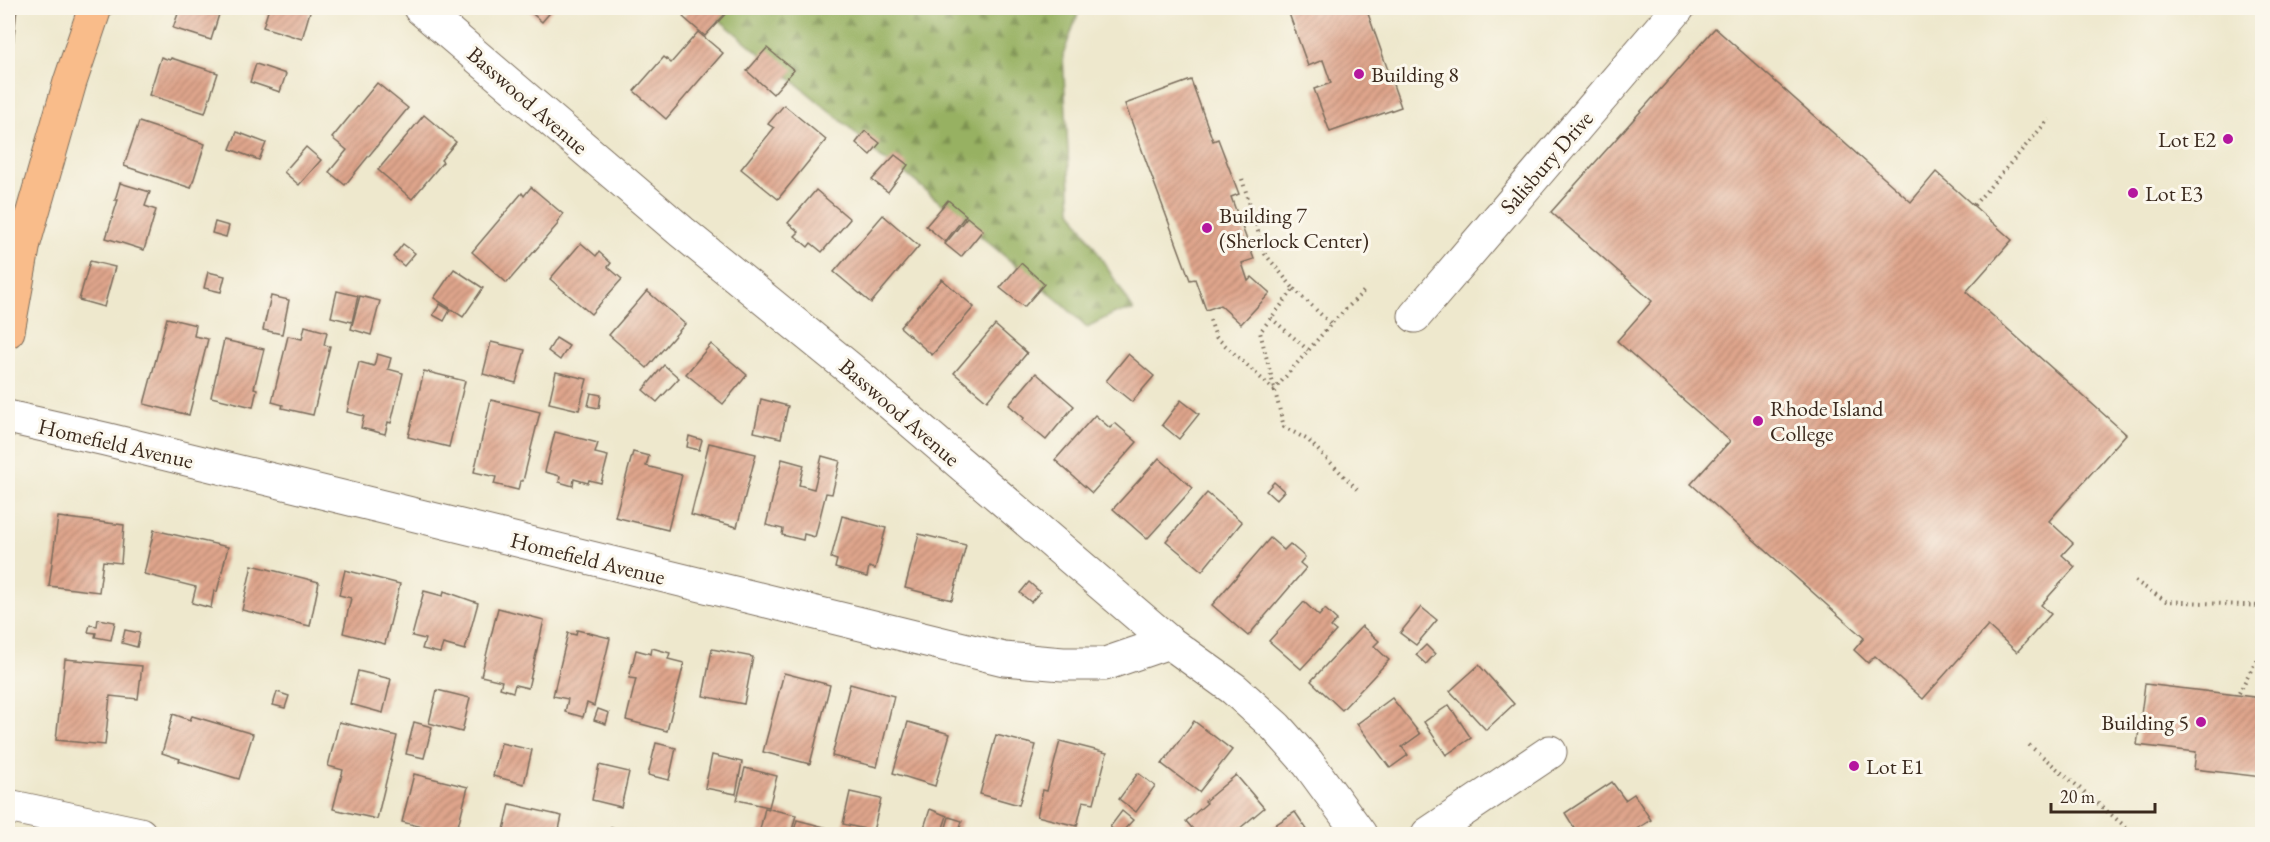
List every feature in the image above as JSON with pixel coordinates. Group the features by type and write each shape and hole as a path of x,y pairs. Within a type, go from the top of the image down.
{"main road":[{"path":"8,331 24,243 70,82 95,8"}],"street":[{"name":"Basswood Avenue","path":"420,8 673,224 848,367 1169,642 1234,689 1276,727 1308,762 1360,834"},
{"name":"Salisbury Drive","path":"1414,316 1678,8"},
{"name":"Homefield Avenue","path":"8,417 1004,659 1064,664 1105,664 1169,642"},
{"path":"1428,834 1550,752"},
{"path":"8,806 140,834"}],"path":[{"path":"1974,206 2049,119"},
{"path":"1242,178 1265,254 1294,289 1331,324"},
{"path":"1294,289 1260,332 1284,427 1308,440 1357,489"},
{"path":"1274,390 1331,324 1365,290"},
{"path":"1271,318 1308,350"},
{"path":"1210,320 1216,337 1274,390"},
{"path":"2135,581 2166,601 2262,606"},
{"path":"2239,693 2262,649"},
{"path":"2028,745 2134,834"}],"green space":[{"path":"705,8 1080,8 1063,55 1071,210 1133,311 1115,313 1087,327 896,166 881,158 850,128"}],"building":[{"path":"8,8 17,8 13,45 8,44"},
{"path":"180,8 221,8 211,40 173,28"},
{"path":"269,8 311,8 302,39 263,27"},
{"path":"526,8 554,8 542,22"},
{"path":"691,8 724,8 728,11 705,36 683,17"},
{"name":"Building 8","path":"1287,8 1366,8 1401,107 1330,132 1314,89 1331,83 1323,60 1308,66"},
{"path":"1715,28 1911,202 1936,172 2012,240 1966,292 2126,434 2049,521 2073,543 2062,555 2075,567 2041,605 2051,614 2017,652 1988,626 1923,699 1875,656 1868,663 1854,650 1864,638 1691,484 1730,441 1617,341 1652,301 1551,212"},
{"path":"698,32 723,53 666,119 634,91 664,57 671,63"},
{"path":"767,48 794,70 773,94 747,71"},
{"path":"161,57 218,73 205,113 149,95"},
{"path":"256,64 286,74 280,92 250,82"},
{"name":"Building 7 (Sherlock Center)","path":"1191,80 1213,141 1218,139 1239,194 1231,197 1254,259 1242,263 1248,281 1252,277 1270,293 1241,324 1220,305 1206,310 1195,279 1190,280 1125,104"},
{"path":"377,83 408,108 345,185 329,172 347,150 332,138"},
{"path":"784,105 826,140 778,199 741,169 774,128 768,124"},
{"path":"424,115 456,142 441,160 443,162 412,199 378,170"},
{"path":"139,122 205,144 191,188 124,166"},
{"path":"865,131 880,143 870,155 856,143"},
{"path":"237,132 266,143 259,160 230,149"},
{"path":"306,147 321,160 299,185 284,172"},
{"path":"895,155 908,165 888,192 872,180"},
{"path":"120,183 150,192 145,206 156,210 144,250 106,238 118,200 115,200"},
{"path":"531,187 563,214 558,224 507,283 472,252 522,193 524,196"},
{"path":"816,190 850,219 822,252 811,243 808,247 795,236 799,232 788,223"},
{"path":"948,200 966,215 945,242 926,226"},
{"path":"883,215 919,246 871,303 834,272"},
{"path":"967,217 983,230 961,257 945,244"},
{"path":"215,222 229,226 226,237 212,233"},
{"path":"581,243 596,256 599,252 611,263 608,267 622,279 591,314 550,279"},
{"path":"403,244 415,253 404,266 393,257"},
{"path":"90,261 115,267 104,307 79,300"},
{"path":"1021,263 1044,284 1024,307 1000,288"},
{"path":"454,269 483,288 463,317 434,298"},
{"path":"208,272 225,276 221,292 204,288"},
{"path":"942,279 974,307 932,355 900,327"},
{"path":"337,291 358,296 352,322 331,317"},
{"path":"647,291 685,324 647,368 609,335"},
{"path":"271,296 289,300 282,334 263,330"},
{"path":"360,296 380,301 371,335 351,329"},
{"path":"440,304 450,310 444,321 433,315"},
{"path":"167,318 196,325 194,336 208,339 189,415 144,404"},
{"path":"995,325 1027,353 987,401 954,373"},
{"path":"305,326 327,332 324,345 330,346 313,415 282,408 283,405 272,402 288,336 302,339"},
{"path":"556,338 569,346 560,360 548,351"},
{"path":"224,340 264,349 254,388 257,389 253,407 211,397"},
{"path":"491,342 525,350 516,383 483,374"},
{"path":"711,344 747,375 723,404 686,374"},
{"path":"377,354 391,358 388,369 403,373 391,423 388,422 385,434 361,428 364,416 347,412 359,362 374,366"},
{"path":"1128,354 1154,376 1132,402 1106,381"},
{"path":"664,365 679,378 657,402 643,390"},
{"path":"424,371 465,381 449,447 408,437"},
{"path":"556,372 587,379 579,410 549,403"},
{"path":"1036,373 1074,406 1046,440 1022,420 1024,418 1009,405"},
{"path":"591,393 601,395 599,408 588,406"},
{"path":"761,399 788,406 781,438 754,432"},
{"path":"491,400 540,412 523,481 520,481 518,490 494,484 496,477 474,472"},
{"path":"1181,400 1199,414 1179,439 1162,425"},
{"path":"1095,415 1110,428 1115,423 1137,442 1092,493 1055,460"},
{"path":"555,432 598,443 595,453 608,456 601,483 589,480 588,483 574,479 573,486 559,482 560,476 545,472"},
{"path":"689,436 702,440 699,450 687,447"},
{"path":"709,443 756,454 737,527 691,515"},
{"path":"633,452 649,456 646,466 682,475 668,530 615,517"},
{"path":"822,456 840,461 832,494 826,493 815,537 804,534 803,540 782,535 783,529 766,525 782,459 804,465 799,485 814,489"},
{"path":"1159,458 1193,488 1147,539 1113,509"},
{"path":"1274,482 1284,491 1276,500 1266,491"},
{"path":"1207,493 1242,522 1202,571 1166,541"},
{"path":"842,516 886,528 875,569 869,567 867,577 835,568 837,560 831,558"},
{"path":"58,517 124,525 121,563 103,561 99,592 49,586"},
{"path":"154,530 228,547 211,608 192,603 196,587 144,574"},
{"path":"919,534 966,545 952,600 905,588"},
{"path":"1270,538 1284,550 1290,544 1305,557 1300,563 1306,568 1248,636 1212,605"},
{"path":"252,565 319,582 310,626 242,610"},
{"path":"345,570 400,584 385,644 343,633 351,598 339,595"},
{"path":"1029,582 1040,592 1031,602 1020,593"},
{"path":"424,591 443,596 444,591 478,603 465,650 443,644 440,653 422,649 425,639 412,636"},
{"path":"1304,602 1319,616 1325,609 1337,620 1331,627 1336,631 1301,669 1269,641"},
{"path":"1421,607 1437,620 1416,645 1400,633"},
{"path":"498,608 544,620 528,688 515,685 513,692 500,688 502,681 481,676"},
{"path":"98,619 115,622 111,640 95,637 96,633 88,632 90,625 97,626"},
{"path":"1362,626 1379,641 1374,646 1389,660 1342,710 1311,681"},
{"path":"125,630 140,633 137,647 122,643"},
{"path":"577,630 610,638 594,706 587,703 583,717 565,712 568,699 553,696 568,633 576,635"},
{"path":"1426,645 1435,654 1426,664 1416,655"},
{"path":"652,648 670,653 668,659 684,663 667,731 626,720 636,679 629,678 636,650 651,654"},
{"path":"712,649 753,657 744,704 703,696"},
{"path":"65,659 142,666 138,699 110,696 105,745 56,740"},
{"path":"1479,665 1514,704 1486,730 1450,691"},
{"path":"358,671 391,679 383,713 350,704"},
{"path":"784,673 830,685 810,764 763,752"},
{"path":"850,684 894,696 877,767 832,756"},
{"name":"Building 5","path":"2145,684 2262,698 2262,777 2194,769 2196,752 2137,745"},
{"path":"437,690 470,698 462,732 429,723"},
{"path":"277,692 289,696 285,708 273,705"},
{"path":"1392,698 1420,734 1402,747 1408,755 1390,768 1357,724"},
{"path":"1449,705 1471,738 1446,755 1424,722"},
{"path":"598,709 609,713 606,724 594,720"},
{"path":"173,714 190,720 192,716 253,734 239,779 179,761 180,759 162,753"},
{"path":"1194,721 1232,750 1199,792 1162,764"},
{"path":"339,722 397,736 377,819 333,809 343,770 328,766"},
{"path":"414,722 432,727 424,758 406,754"},
{"path":"908,722 950,734 935,786 893,773"},
{"path":"996,735 1036,745 1019,805 980,794"},
{"path":"1060,741 1107,753 1094,803 1083,801 1077,826 1037,816 1043,790 1047,791"},
{"path":"501,743 532,750 524,784 493,776"},
{"path":"656,743 676,748 669,780 648,775"},
{"path":"712,755 742,762 736,794 705,788"},
{"path":"599,765 629,772 621,807 592,800"},
{"path":"745,768 777,776 769,807 737,800"},
{"path":"1138,773 1155,786 1136,812 1119,799"},
{"path":"414,774 468,787 457,830 447,828 446,833 402,822"},
{"path":"1236,775 1264,808 1233,834 1197,834 1186,821 1207,803 1205,801"},
{"path":"1612,782 1625,800 1634,794 1651,820 1629,834 1578,834 1565,813"},
{"path":"850,792 881,799 873,831 843,824"},
{"path":"510,804 562,816 558,834 503,834"},
{"path":"765,808 796,815 791,834 759,834"},
{"path":"930,809 947,816 941,834 922,834"},
{"path":"1122,811 1133,820 1120,834 1110,827"},
{"path":"1295,812 1310,834 1261,834"},
{"path":"949,817 962,821 958,834 944,834"},
{"path":"797,820 844,832 843,834 793,834"},
{"path":"611,827 642,834 609,834"}],"place":[{"name":"Building 8","path":"1359,74"},
{"name":"Lot E2","path":"2228,139"},
{"name":"Lot E3","path":"2133,193"},
{"name":"Building 7 (Sherlock Center)","path":"1207,228"},
{"name":"Rhode Island College","path":"1758,421"},
{"name":"Building 5","path":"2201,722"},
{"name":"Lot E1","path":"1854,766"}]}
